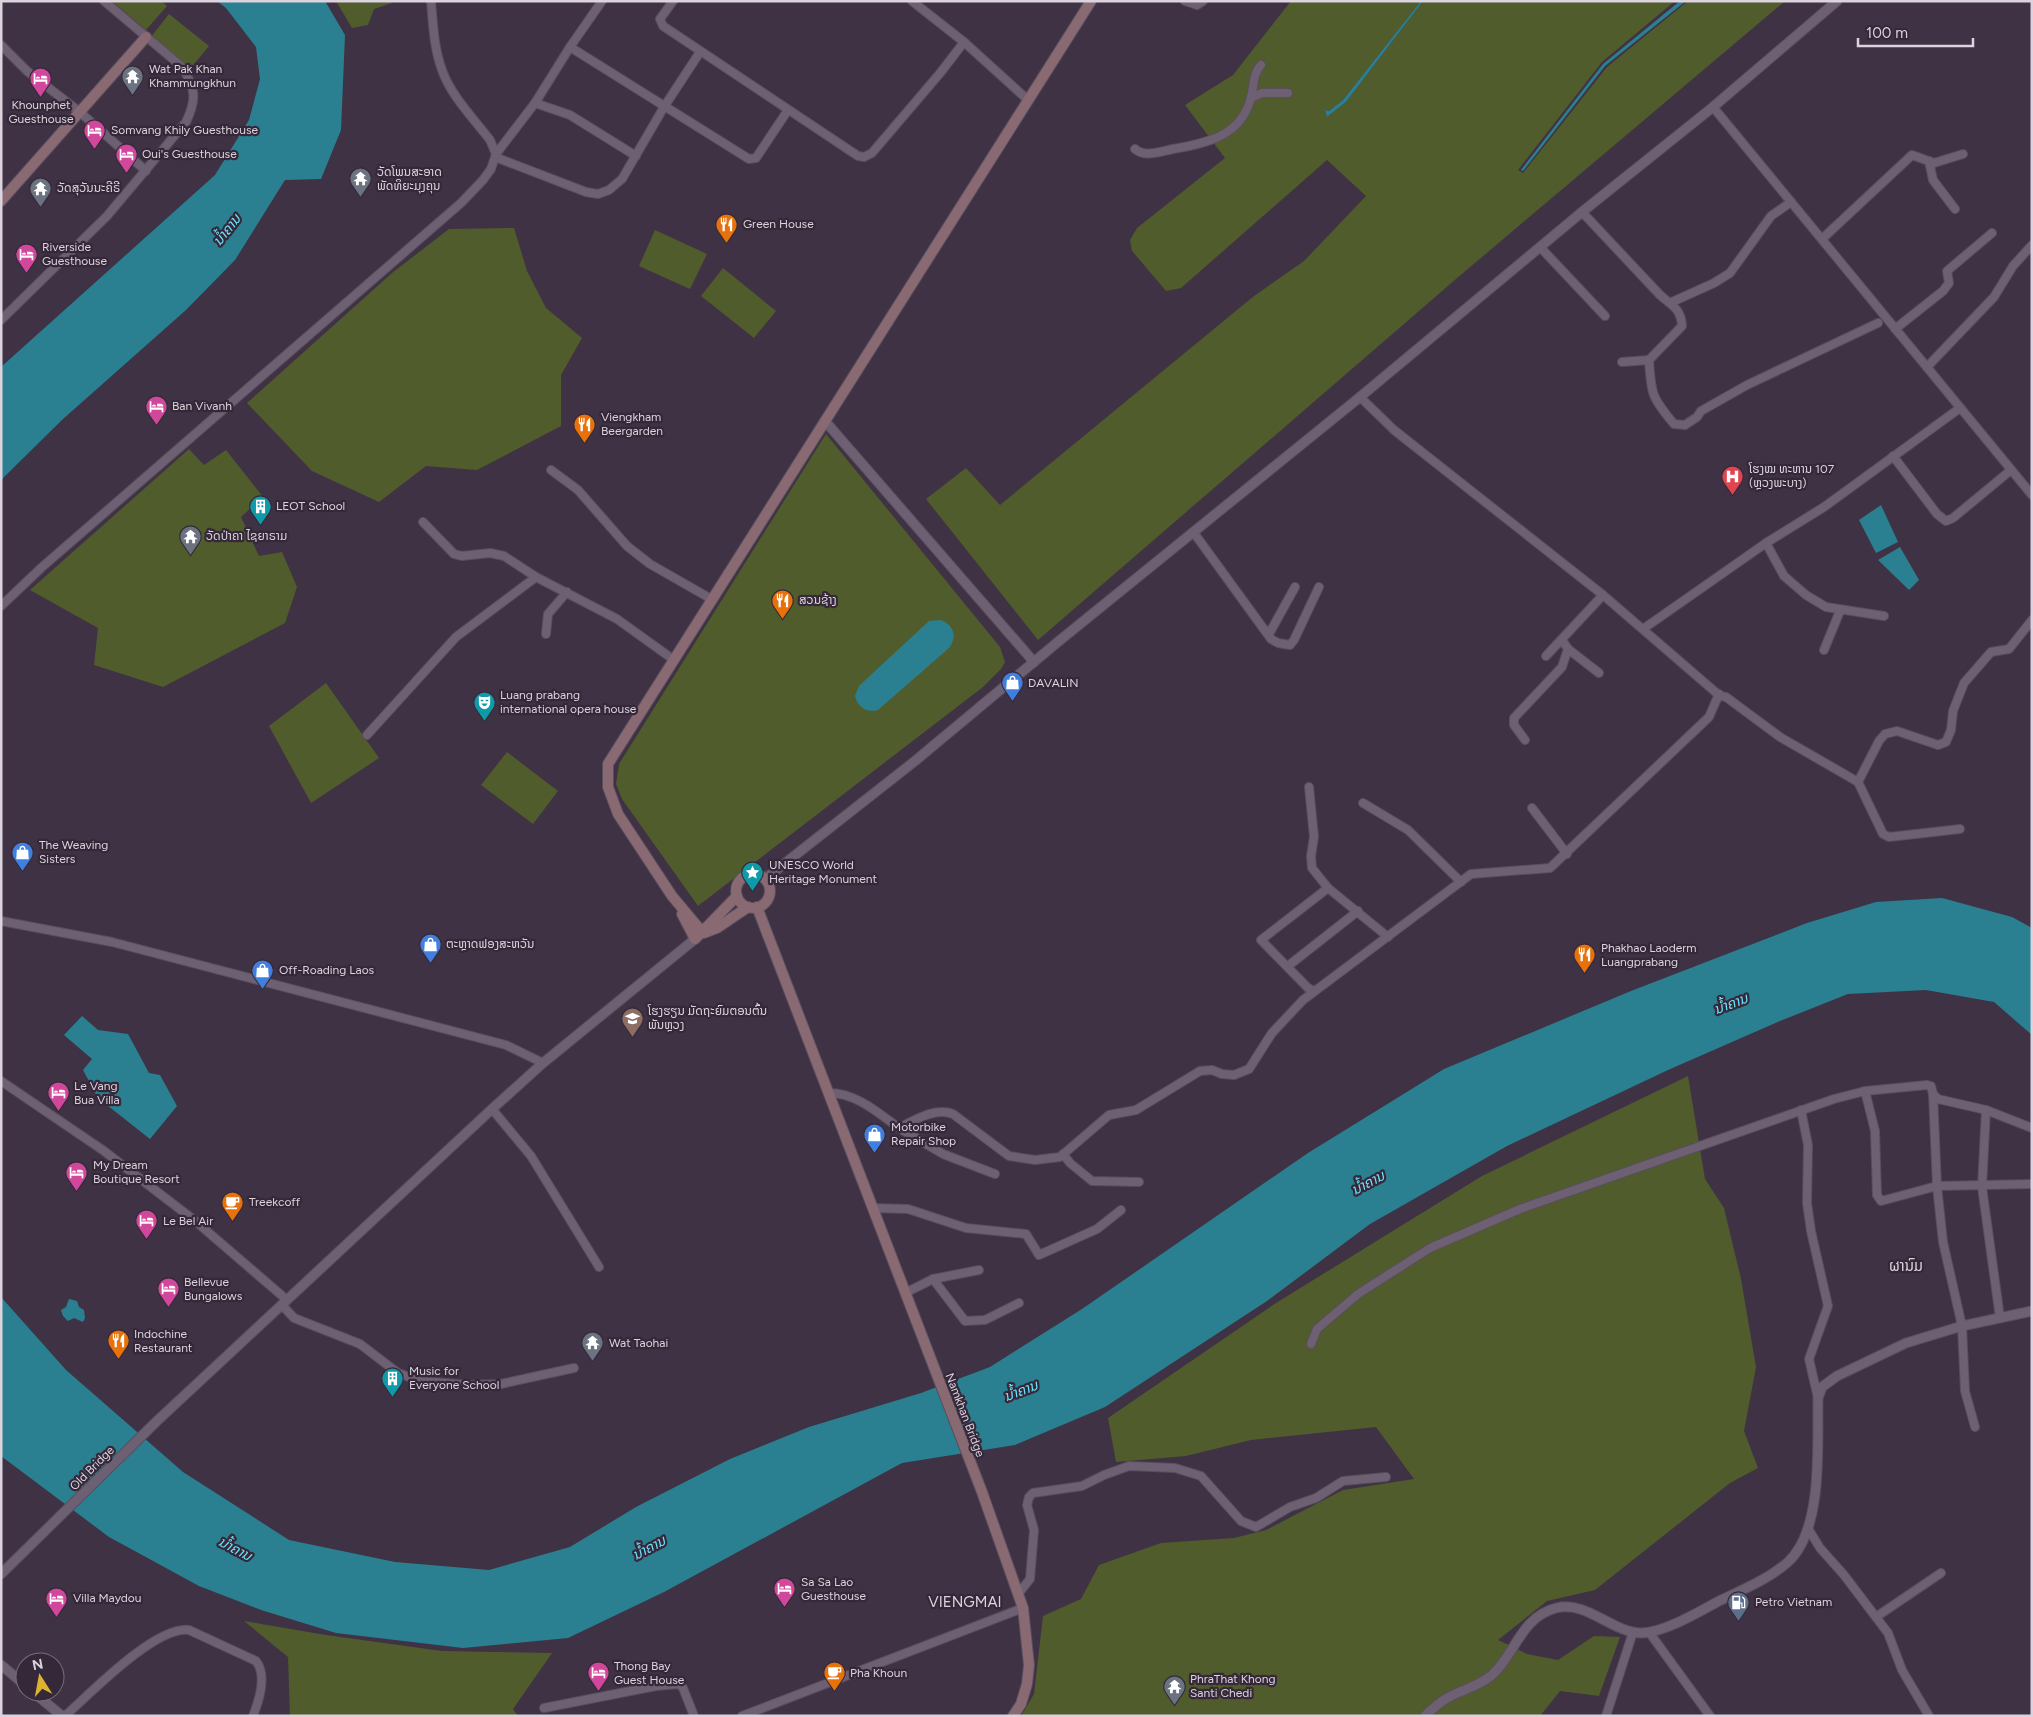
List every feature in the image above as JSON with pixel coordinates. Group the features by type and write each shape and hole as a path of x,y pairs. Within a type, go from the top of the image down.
{"main road":[{"path":"699,936 611,802 607,776 608,764 1091,1"},
{"path":"1,201 81,113 146,37"},
{"path":"699,936 766,902 770,894 769,884 765,879 756,874 743,878 737,886 737,896 740,902 753,907"},
{"path":"699,936 737,896"},
{"name":"Namkhan Bridge","path":"753,907 829,1093 904,1293 982,1492 1023,1608 1029,1665 1027,1684 1021,1704 1013,1716"}],"street":[{"path":"1,320 107,216 186,122 193,106 194,93 189,78 181,66 104,1"},
{"path":"431,1 436,49 441,70 451,89 493,144 496,155"},
{"path":"1,606 41,568 248,386 394,263 461,203 483,180 496,155 535,103 602,1"},
{"path":"673,1 660,22 700,52 858,156 868,156 929,87 964,42"},
{"path":"912,1 964,42 1028,100"},
{"path":"1185,1 1197,5 1203,1"},
{"path":"765,879 915,761 1194,533 1582,212 1713,107 1837,1"},
{"path":"1,44 26,71 81,113 146,171"},
{"path":"570,47 752,159 756,158 788,110"},
{"path":"496,155 586,192 598,194 609,190 622,179 664,106 700,52"},
{"path":"1135,149 1139,153 1150,153 1199,144 1225,135 1236,127 1246,113 1256,70 1261,64"},
{"path":"1251,98 1262,94 1288,93"},
{"path":"535,103 570,115 636,156"},
{"path":"1713,107 2032,495"},
{"path":"1822,239 1909,157 1916,155 1929,161 1940,162 1963,154"},
{"path":"1929,161 1934,180 1955,210"},
{"path":"1672,302 1714,284 1730,272 1770,216 1791,202"},
{"path":"1582,212 1660,295 1672,302 1682,318 1682,326 1649,360 1622,362"},
{"path":"1895,329 1943,291 1949,283 1947,271 1992,232"},
{"path":"1927,367 1994,297 2013,266 2032,245"},
{"path":"1540,247 1605,316"},
{"path":"1649,360 1651,390 1659,407 1674,424 1685,425 1697,417 1701,411 1748,386 1878,323"},
{"path":"1360,397 1394,430 1603,595 1719,694 1780,737 1858,782 1883,834 1889,837 1960,829"},
{"path":"1643,629 1766,543 1792,529 1960,408"},
{"path":"825,421 1034,662"},
{"path":"1893,456 1937,514 1946,521 1953,518 2011,470"},
{"path":"551,470 578,490 627,546 650,564 713,600"},
{"path":"423,522 454,554 462,556 490,553 504,556 536,577 617,619 674,660"},
{"path":"1194,533 1273,641 1290,645 1319,587"},
{"path":"1766,543 1784,576 1806,595 1826,607 1840,611 1884,616"},
{"path":"367,735 456,637 536,577"},
{"path":"1269,634 1295,587"},
{"path":"546,634 548,614 567,592"},
{"path":"1546,656 1603,595"},
{"path":"1824,650 1840,611"},
{"path":"1858,782 1879,741 1885,734 1896,730 1938,745 1946,742 1951,730 1953,711 1964,682 1991,652 2009,649 2032,620"},
{"path":"1562,640 1568,649 1599,673"},
{"path":"1525,740 1514,725 1514,718 1562,667 1568,649"},
{"path":"898,1128 931,1114 945,1111 953,1114 1009,1156 1035,1160 1060,1157 1109,1115 1136,1110 1200,1071 1212,1070 1222,1074 1234,1075 1249,1068 1272,1032 1303,1000 1471,874 1550,868 1708,717 1719,694"},
{"path":"1309,787 1314,829 1310,856 1312,868 1328,888 1388,937"},
{"path":"1363,802 1408,830 1419,843 1461,882"},
{"path":"1532,808 1567,854"},
{"path":"1314,991 1308,988 1262,942 1262,938 1328,888"},
{"path":"1288,966 1358,911"},
{"path":"1,921 112,942 506,1045 543,1063"},
{"name":"Old Bridge","path":"1,1574 157,1421 492,1109 543,1063 699,936"},
{"path":"1,1080 104,1150 194,1220 284,1302 294,1318 360,1344 398,1373 420,1381 468,1385 501,1384 574,1368"},
{"path":"1311,1344 1317,1329 1358,1294 1430,1248 1520,1209 1653,1161 1707,1145 1801,1110 1865,1091 1927,1085 1930,1086 1933,1094 1937,1186 1943,1242 1962,1326 1965,1391 1975,1427"},
{"path":"1865,1091 1875,1131 1878,1198 1881,1201 1937,1186 1982,1187 2032,1184"},
{"path":"829,1093 844,1093 943,1154 995,1174"},
{"path":"1933,1094 1938,1099 1986,1110 2032,1128"},
{"path":"492,1109 531,1156 599,1267"},
{"path":"1425,1716 1450,1697 1483,1682 1494,1673 1527,1626 1541,1614 1557,1608 1573,1607 1633,1632 1650,1632 1708,1607 1776,1571 1797,1553 1809,1530 1814,1499 1818,1398 1809,1359 1828,1306 1811,1231 1807,1203 1808,1145 1801,1110"},
{"path":"1986,1110 1982,1187 2000,1318"},
{"path":"1063,1154 1070,1163 1092,1181 1139,1182"},
{"path":"872,1208 908,1209 966,1228 1026,1234 1039,1255 1097,1229 1121,1210"},
{"path":"904,1293 933,1279 978,1270"},
{"path":"933,1279 965,1321 985,1320 1019,1302"},
{"path":"1818,1398 1822,1387 1827,1382 1906,1343 1962,1326 2032,1311"},
{"path":"1018,1594 1030,1578 1034,1530 1027,1505 1029,1496 1034,1493 1082,1486 1104,1475 1129,1466 1175,1468 1201,1476 1241,1521 1256,1527 1290,1507 1316,1498 1343,1481 1386,1477"},
{"path":"1809,1530 1820,1548 1844,1575 1888,1632 1902,1670 1929,1716"},
{"path":"1876,1616 1941,1573"},
{"path":"742,1716 1023,1608"},
{"path":"46,1702 63,1716 149,1643 167,1633 180,1629 189,1630 252,1658 258,1664 260,1672 259,1697 253,1716"},
{"path":"1606,1716 1633,1632"},
{"path":"1650,1632 1710,1716"},
{"path":"1,1665 15,1677"},
{"path":"544,1708 656,1686 679,1684 683,1688 694,1716"}],"green space":[{"path":"112,1 161,1 167,6 146,30"},
{"path":"336,1 391,1 392,3 374,9 368,25 352,28"},
{"path":"1291,1 1421,1 1343,100 1329,111 1325,110 1327,117 1346,102 1423,1 1675,1 1602,62 1518,170 1523,173 1607,67 1688,1 1785,1 1456,279 1038,640 926,499 966,468 1000,505 1254,296 1304,261 1366,196 1327,160 1181,288 1166,291 1132,251 1130,240 1137,228 1225,158 1185,105 1233,75"},
{"path":"169,14 209,46 190,69 151,37"},
{"path":"514,228 527,271 546,308 582,338 561,375 561,426 477,470 426,466 379,502 312,471 247,403 392,273 449,229"},
{"path":"655,230 707,254 690,289 639,266"},
{"path":"723,268 776,311 754,338 701,296"},
{"path":"826,434 1000,647 1005,662 1001,669 983,687 698,906 622,799 616,784 619,764"},
{"path":"189,449 204,465 226,450 263,497 241,517 259,556 282,552 297,587 285,623 163,687 94,665 98,628 30,590"},
{"path":"326,683 379,758 311,803 269,726"},
{"path":"507,752 558,791 533,824 481,785"},
{"path":"1688,1076 1705,1179 1724,1208 1741,1279 1756,1367 1744,1431 1758,1468 1730,1483 1595,1590 1547,1601 1498,1640 1527,1654 1558,1660 1594,1636 1620,1637 1599,1696 1560,1691 1540,1716 1021,1716 1034,1694 1043,1616 1081,1599 1099,1565 1161,1543 1234,1538 1266,1530 1343,1490 1414,1479 1376,1427 1251,1440 1186,1456 1116,1462 1108,1418 1276,1303 1482,1176"},
{"path":"244,1621 326,1635 442,1651 552,1653 513,1709 518,1716 290,1716 288,1657"}],"water":[{"name":"ນ້ຳຄານ","path":"217,1 325,1 345,35 341,130 321,179 285,180 235,260 186,310 63,419 1,480 1,367 215,175 249,120 260,79 256,47 226,8"},
{"path":"1421,1 1423,1 1346,102 1327,117 1325,110 1329,111 1343,100"},
{"path":"1680,1 1686,1 1605,66 1523,171 1521,170 1603,64"},
{"path":"1881,505 1898,542 1876,553 1859,520"},
{"path":"1900,547 1919,580 1909,590 1878,560"},
{"path":"940,620 948,624 953,631 952,644 949,648 878,710 870,711 858,704 855,696 859,686 929,621"},
{"name":"ນ້ຳຄານ","path":"1942,898 2012,917 2032,928 2032,1035 1994,1002 1926,990 1848,994 1780,1021 1668,1070 1507,1146 1370,1224 1267,1301 1105,1407 1015,1445 902,1463 664,1592 568,1638 463,1648 336,1633 261,1610 199,1586 109,1537 1,1456 1,1297 66,1370 183,1472 289,1540 395,1562 489,1570 570,1547 636,1507 730,1459 809,1427 921,1393 990,1367 1082,1309 1308,1153 1444,1069 1631,991 1807,923 1876,902"},
{"path":"82,1016 98,1030 128,1034 149,1073 160,1075 177,1106 150,1139 98,1098 83,1070 92,1059 64,1035"},
{"path":"69,1299 77,1301 79,1307 84,1310 85,1318 83,1322 74,1318 68,1321 63,1316 61,1310 66,1307"}],"place":[{"name":"Wat Pak Khan Khammungkhun","path":"133,95"},
{"name":"Khounphet Guesthouse","path":"41,97"},
{"name":"Somvang Khily Guesthouse","path":"95,149"},
{"name":"Oui's Guesthouse","path":"126,173"},
{"name":"ວັດໂພນສະອາດ ພັດທິຍະມຸງຄຸນ","path":"361,198"},
{"name":"ວັດສຸວັນນະຄີຣີ","path":"41,207"},
{"name":"Green House","path":"727,243"},
{"name":"Riverside Guesthouse","path":"26,273"},
{"name":"Ban Vivanh","path":"156,425"},
{"name":"Viengkham Beergarden","path":"585,443"},
{"name":"ໂຮງໝ ທະຫານ 107 (ຫຼວງພະບາງ)","path":"1733,495"},
{"name":"LEOT School","path":"260,525"},
{"name":"ວັດປ່າຄາ ໄຊຍາຣາມ","path":"190,555"},
{"name":"ສວນຊ້າງ","path":"783,619"},
{"name":"DAVALIN","path":"1012,702"},
{"name":"Luang prabang international opera house","path":"484,721"},
{"name":"The Weaving Sisters","path":"23,871"},
{"name":"UNESCO World Heritage Monument","path":"753,891"},
{"name":"ຕະຫຼາດຟອງສະຫວັນ","path":"430,963"},
{"name":"Phakhao Laoderm Luangprabang","path":"1585,974"},
{"name":"Off-Roading Laos","path":"263,989"},
{"name":"ໂຮງຮຽນ ມັດຖະຍົມຕອນຕົ້ນ ພັນຫຼວງ","path":"632,1037"},
{"name":"Le Vang Bua Villa","path":"58,1112"},
{"name":"Motorbike Repair Shop","path":"875,1153"},
{"name":"My Dream Boutique Resort","path":"77,1191"},
{"name":"Treekcoff","path":"233,1221"},
{"name":"Le Bel Air","path":"147,1240"},
{"name":"Bellevue Bungalows","path":"168,1308"},
{"name":"Indochine Restaurant","path":"118,1360"},
{"name":"Wat Taohai","path":"593,1362"},
{"name":"Music for Everyone School","path":"393,1397"},
{"name":"Sa Sa Lao Guesthouse","path":"785,1608"},
{"name":"Villa Maydou","path":"57,1617"},
{"name":"Petro Vietnam","path":"1739,1621"},
{"name":"Thong Bay Guest House","path":"598,1692"},
{"name":"Pha Khoun","path":"834,1692"},
{"name":"PhraThat Khong Santi Chedi","path":"1174,1705"}],"district":[{"name":"ຜານົມ","path":"1906,1266"},
{"name":"VIENGMAI","path":"965,1602"}]}
